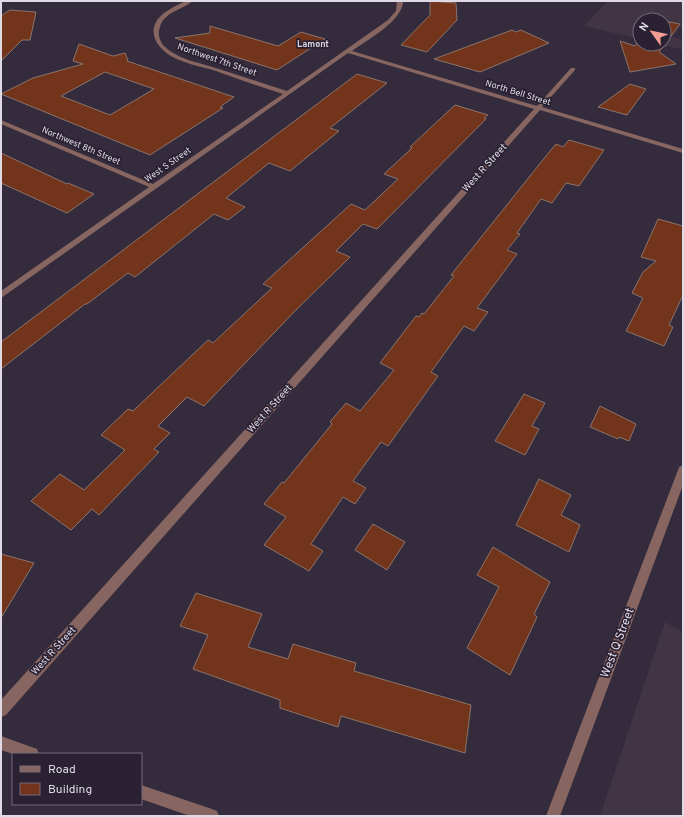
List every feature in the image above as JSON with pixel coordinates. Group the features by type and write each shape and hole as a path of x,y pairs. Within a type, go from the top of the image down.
{"street":[{"name":"Northwest 7th Street","path":"190,1 164,16 158,22 156,28 157,41 168,52 177,57 287,93"},
{"name":"West S Street","path":"1,295 395,17 400,6 400,1"},
{"name":"North Bell Street","path":"347,52 683,151"},
{"name":"West R Street","path":"1,710 573,69"},
{"name":"Northwest 8th Street","path":"1,122 154,187"},
{"name":"West Q Street","path":"553,816 683,470"},
{"path":"1,743 29,753"},
{"path":"142,792 212,816"}],"shaded area":[{"path":"608,1 683,1 683,28 679,27 672,37 672,12 632,12 632,37 584,26"},
{"path":"672,37 683,40 683,50 672,47"},
{"path":"665,622 683,632 683,816 600,816"}],"building":[{"path":"430,1 456,3 457,20 427,52 401,45 430,15"},
{"path":"10,10 36,12 30,40 22,40 1,61 1,16"},
{"path":"672,22 680,24 672,35"},
{"path":"210,26 278,46 301,32 325,39 277,70 175,38 210,33"},
{"path":"512,30 516,32 521,30 549,43 480,72 434,59"},
{"path":"620,41 632,45 632,52 659,52 676,64 630,72"},
{"path":"79,44 113,56 125,53 128,60 127,61 234,97 220,107 223,108 150,155 1,94 33,78 83,64 73,61","holes":["105,72 154,89 110,115 61,96"]},
{"path":"357,74 387,83 330,128 339,131 290,171 269,163 226,198 245,207 228,220 214,214 135,277 128,273 1,369 1,342"},
{"path":"630,84 646,89 627,115 598,107"},
{"path":"455,105 488,115 484,118 486,119 377,229 363,224 336,251 350,257 295,311 204,406 187,397 158,426 170,433 154,449 159,452 99,515 92,509 71,530 31,501 60,474 84,490 125,450 101,435 128,409 133,411 208,340 213,343 272,288 263,284 351,204 365,210 398,179 384,174 412,148 410,147"},
{"path":"569,140 604,150 579,186 566,183 552,203 541,199 517,233 520,234 507,250 517,254 477,308 488,312 474,331 464,326 431,372 438,376 388,446 381,442 353,481 366,488 355,504 343,497 311,544 323,551 309,571 264,545 286,517 264,504 282,482 284,483 332,424 330,422 346,403 360,411 394,370 380,363 416,316 419,317 422,313 424,314 454,276 451,275 556,144 563,147"},
{"path":"1,153 67,184 68,183 94,194 67,213 1,183"},
{"path":"658,219 683,226 683,295 669,325 673,327 664,346 626,331 643,298 632,293 643,272 656,261 641,257"},
{"path":"524,394 545,403 532,426 539,429 525,455 495,441"},
{"path":"600,406 636,424 629,441 619,437 618,439 590,427"},
{"path":"539,479 571,495 561,515 580,525 569,552 516,525"},
{"path":"373,524 405,542 387,570 355,550"},
{"path":"493,547 550,582 534,614 537,617 510,675 467,648 499,587 477,575"},
{"path":"1,554 34,563 1,618"},
{"path":"196,593 262,614 248,647 288,659 293,644 356,663 354,671 471,705 465,753 341,716 338,727 280,708 280,700 193,669 208,635 180,626"}],"district":[{"name":"Lamont","path":"313,44"}]}
